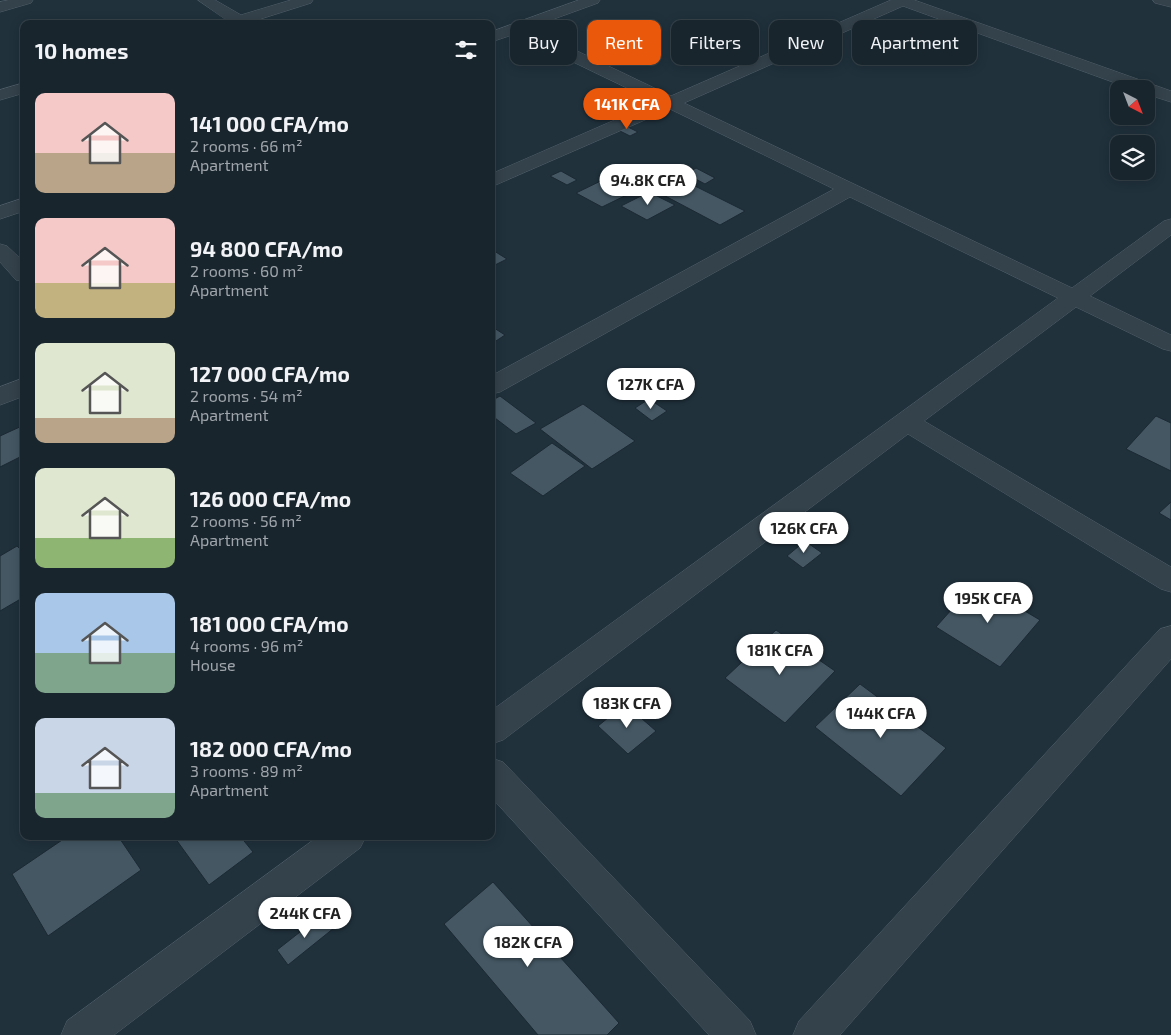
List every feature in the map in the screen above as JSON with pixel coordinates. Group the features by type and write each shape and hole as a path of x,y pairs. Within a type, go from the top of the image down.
{"street":[{"path":"0,7 26,0"},
{"path":"205,0 234,20"},
{"path":"247,20 306,0"},
{"path":"538,20 593,0"},
{"path":"495,179 902,0 1171,97"},
{"path":"1160,0 1171,3"},
{"path":"495,35 510,30"},
{"path":"577,57 1171,344"},
{"path":"0,95 20,89"},
{"path":"495,384 849,189"},
{"path":"0,213 20,206"},
{"path":"495,727 1171,225"},
{"path":"0,250 20,271"},
{"path":"0,397 20,388"},
{"path":"907,422 1171,581"},
{"path":"813,1035 1171,638"},
{"path":"495,777 736,1035"},
{"path":"81,1035 343,840"}],"building":[{"path":"624,125 638,132 630,136 616,129"},
{"path":"696,168 715,178 705,184 686,174"},
{"path":"561,171 577,180 567,185 550,176"},
{"path":"615,174 641,188 602,207 576,193"},
{"path":"677,177 745,211 720,225 652,189"},
{"path":"649,192 675,205 647,220 621,206"},
{"path":"495,252 507,259 495,265"},
{"path":"495,329 505,335 495,340"},
{"path":"500,396 536,423 516,434 495,418 495,399"},
{"path":"649,399 667,411 652,421 635,408"},
{"path":"583,404 635,441 592,469 540,429"},
{"path":"1156,416 1171,423 1171,471 1126,449"},
{"path":"20,427 20,457 0,467 0,436"},
{"path":"552,443 585,466 543,496 510,473"},
{"path":"1171,502 1171,520 1159,513"},
{"path":"805,541 822,553 803,568 787,556"},
{"path":"17,546 20,549 20,599 0,611 0,556"},
{"path":"976,582 1040,620 1000,667 936,627"},
{"path":"776,630 835,671 785,723 725,678"},
{"path":"860,684 946,748 901,796 815,727"},
{"path":"625,704 656,731 628,754 598,726"},
{"path":"62,840 121,840 141,870 48,936 12,874"},
{"path":"176,840 243,840 253,852 209,885"},
{"path":"493,882 619,1023 607,1035 538,1035 444,924"},
{"path":"323,914 334,928 288,965 277,950"}]}
